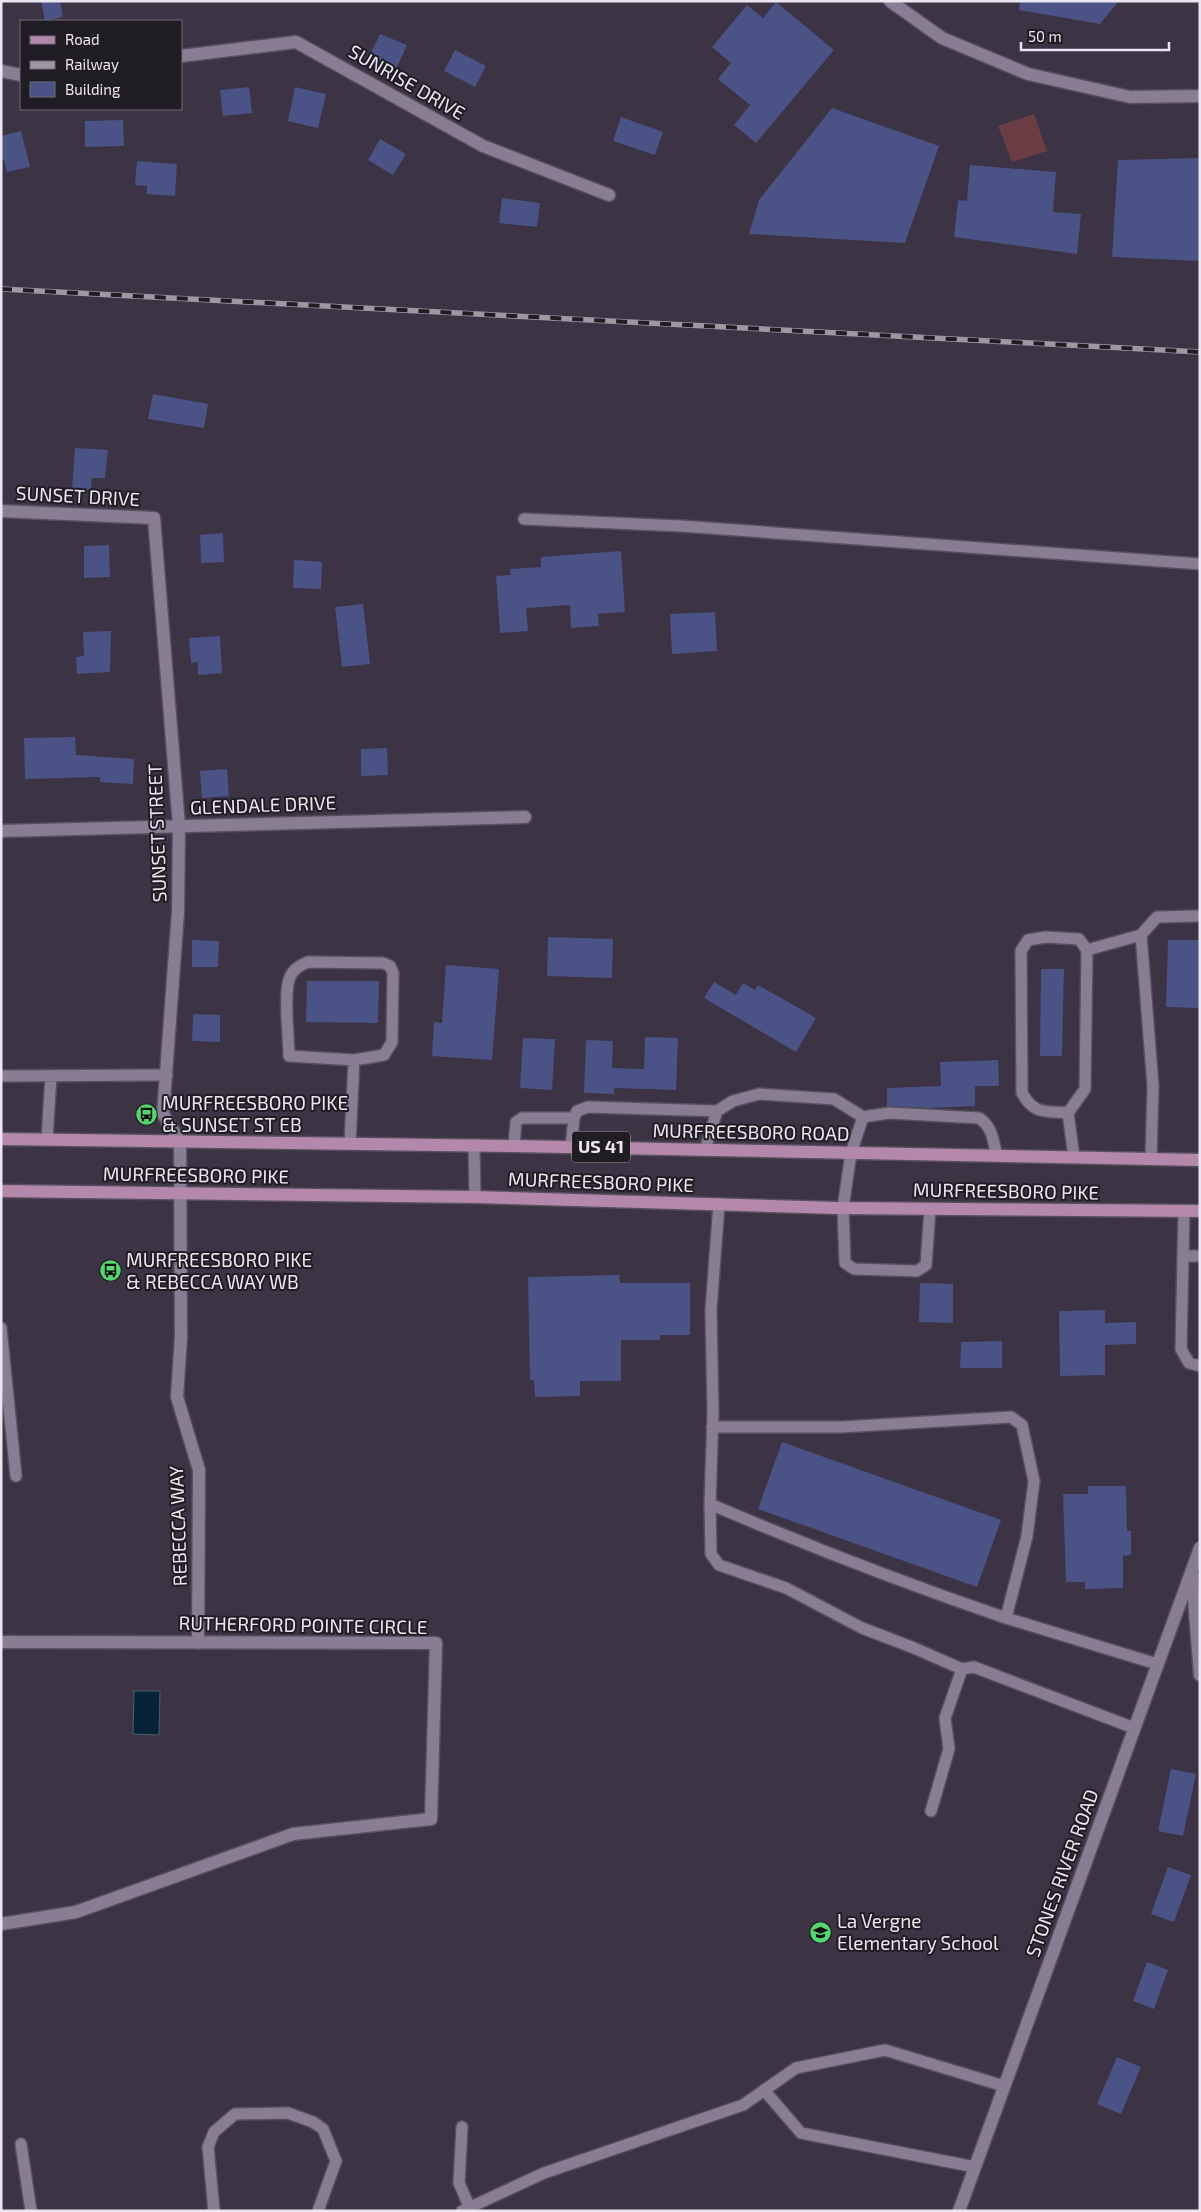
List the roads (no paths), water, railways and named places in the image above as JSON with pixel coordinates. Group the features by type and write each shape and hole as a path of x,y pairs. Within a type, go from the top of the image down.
{"main road":[{"name":"MURFREESBORO ROAD","path":"1,1139 474,1145 1200,1160"},
{"name":"MURFREESBORO PIKE","path":"1,1191 474,1197 843,1208 1200,1211"}],"street":[{"path":"890,1 942,38 1028,74 1130,97 1200,96"},
{"name":"SUNRISE DRIVE","path":"182,56 296,42 483,146 609,194"},
{"path":"1,71 20,76"},
{"name":"SUNSET DRIVE","path":"1,511 154,518"},
{"name":"SUNSET STREET","path":"154,518 179,826 178,912 163,1114 180,1142"},
{"name":"GLENDALE DRIVE","path":"1,831 525,818"},
{"name":"REBECCA WAY","path":"180,1142 181,1337 177,1397 199,1470 198,1643"},
{"name":"STONES RIVER ROAD","path":"959,2211 1200,1548"},
{"path":"1192,1569 1200,1676"},
{"name":"RUTHERFORD POINTE CIRCLE","path":"1,1642 436,1643 431,1819 293,1834 76,1912 1,1924"}],"lane":[{"path":"524,519 681,526 1200,564"},
{"path":"1087,950 1141,935 1157,917 1200,916"},
{"path":"1141,935 1153,1086 1151,1159"},
{"path":"1068,1113 1039,1110 1028,1105 1022,1093 1021,951 1028,940 1046,937 1079,939 1087,950 1085,1089 1068,1113 1074,1157"},
{"path":"308,962 383,962 390,966 393,973 392,1042 384,1055 354,1060 289,1056 288,988 290,976 298,966 308,962"},
{"path":"350,1144 354,1060"},
{"path":"1,1076 167,1075"},
{"path":"47,1140 51,1076"},
{"path":"571,1147 574,1118 577,1111 588,1107 717,1112 733,1101 759,1094 834,1100 864,1117 889,1113 980,1118 990,1130 997,1156"},
{"path":"705,1150 717,1112"},
{"path":"864,1117 851,1153 843,1208 845,1262 854,1270 917,1271 926,1265 930,1209"},
{"path":"514,1146 516,1122 522,1118 574,1118"},
{"path":"474,1145 474,1197"},
{"path":"719,1204 711,1310 711,1554 720,1565 786,1588 862,1628 962,1669 974,1667 1134,1728"},
{"path":"1184,1211 1181,1349 1189,1363 1200,1366"},
{"path":"1183,1256 1200,1256"},
{"path":"1,1328 16,1476"},
{"path":"712,1427 841,1427 1011,1417 1022,1425 1034,1481 1027,1536 1006,1618"},
{"path":"710,1504 917,1587 1006,1618 1157,1664"},
{"path":"931,1811 949,1749 945,1718 962,1669"},
{"path":"462,2127 459,2183 466,2208 544,2173 743,2105 796,2068 885,2050 1004,2086"},
{"path":"764,2090 801,2133 975,2168"},
{"path":"214,2211 208,2148 214,2132 236,2114 288,2113 313,2122 323,2129 336,2161 318,2211"},
{"path":"21,2144 32,2211"}],"water":[{"path":"134,1691 160,1691 159,1735 133,1734"}],"railway":[{"path":"1,289 1200,352"}],"place":[{"name":"MURFREESBORO PIKE & SUNSET ST EB","path":"146,1114"},
{"name":"MURFREESBORO PIKE & REBECCA WAY WB","path":"110,1271"},
{"name":"La Vergne Elementary School","path":"821,1932"}]}
